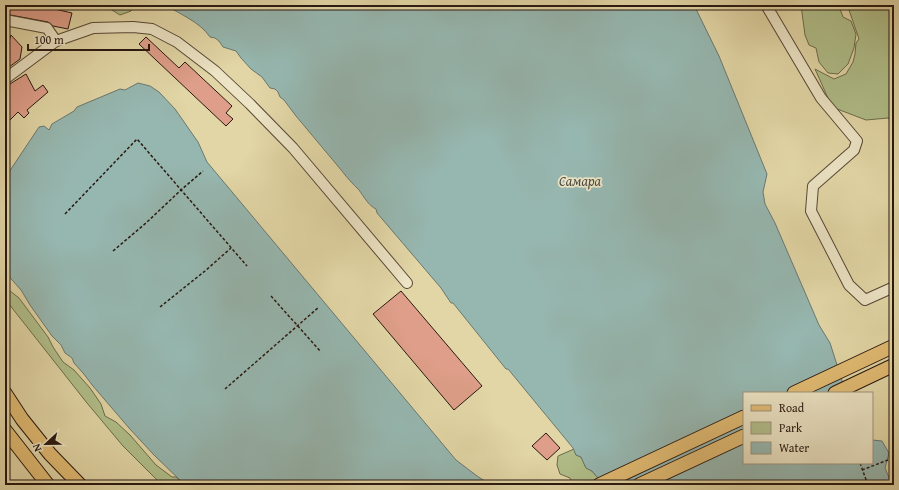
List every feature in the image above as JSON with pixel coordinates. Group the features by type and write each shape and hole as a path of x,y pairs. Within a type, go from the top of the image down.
{"main road":[{"path":"796,392 894,346"},
{"path":"837,392 894,365"},
{"path":"5,393 22,419 50,454 80,485"},
{"path":"599,485 743,417"},
{"path":"5,430 48,485"},
{"path":"639,485 743,436"}],"street":[{"path":"766,5 821,98 857,141 854,150 813,186 811,211 849,285 866,300 894,287"},
{"path":"5,20 47,28 56,41"},
{"path":"5,79 56,41 93,28 133,27 152,29 177,42 215,71 250,104 293,148 407,283"}],"path":[{"path":"65,214 137,140 247,266"},
{"path":"113,251 203,171"},
{"path":"160,307 231,248"},
{"path":"271,296 321,352"},
{"path":"225,389 319,307"},
{"path":"862,470 888,460"},
{"path":"860,464 868,485"}],"green space":[{"path":"104,5 134,5 131,11 120,15"},
{"path":"801,5 845,5 840,9 843,17 851,21 856,34 854,48 848,64 838,74 828,73 819,62 816,48 809,45 805,35"},
{"path":"850,5 894,5 894,43 890,51 894,57 894,121 888,118 866,120 832,107 815,69 834,79 846,74 853,62 856,43 859,39 849,10"},
{"path":"5,287 19,298 48,337 63,362 74,370 90,388 101,404 105,416 116,422 130,435 156,465 172,477 176,477 185,485 162,485 123,446 5,299"},
{"path":"574,449 576,455 581,457 586,468 592,471 604,485 573,485 570,478 560,474 557,465 558,456"}],"water":[{"name":"Самара","path":"166,5 694,5 719,56 767,174 763,192 765,204 775,223 819,325 830,343 846,392 743,392 743,464 873,464 873,440 882,441 889,453 885,468 892,485 604,485 592,471 586,468 581,457 576,455 573,448 508,369 506,369 453,303 451,303 441,288 377,213 376,209 369,204 359,190 280,97 278,92 275,89 270,88 262,77 251,69 236,51 223,47 219,41 210,37 196,23"},
{"path":"138,83 150,86 159,92 175,109 198,142 207,162 456,460 491,485 185,485 129,428 74,363 72,358 65,353 61,345 52,336 21,290 5,272 5,178 39,127 44,126 49,130 52,124 74,111 77,107 120,89 125,90"}],"building":[{"path":"5,5 37,5 72,13 68,29 53,26 48,22 5,14"},
{"path":"11,35 22,47 20,59 5,70 5,50"},
{"path":"146,37 179,68 185,62 232,106 226,113 233,119 226,126 139,44"},
{"path":"26,74 35,91 43,85 48,92 27,110 29,113 24,118 18,112 5,125 5,87"},
{"path":"401,291 482,386 454,410 373,314"},
{"path":"546,433 560,448 547,460 532,446"}]}
